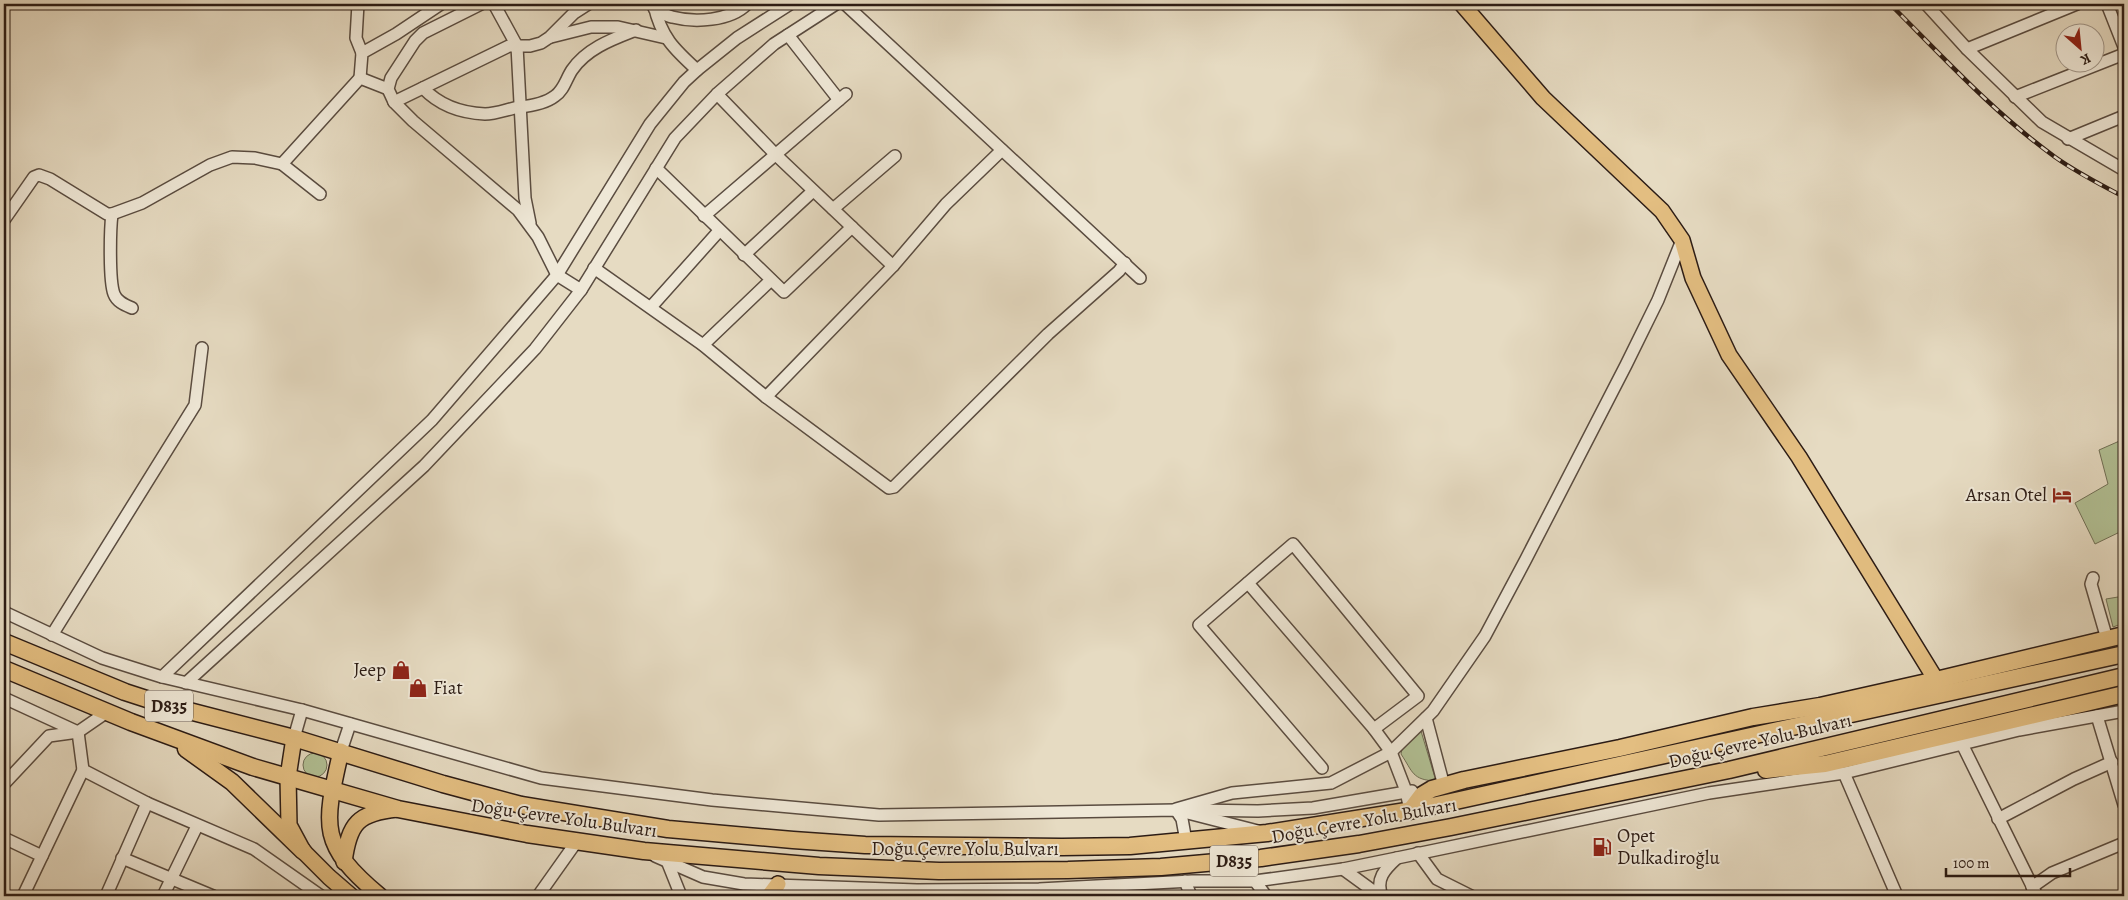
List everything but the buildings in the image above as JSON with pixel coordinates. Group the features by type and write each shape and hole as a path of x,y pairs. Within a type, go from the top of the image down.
{"highway":[{"path":"1410,811 1422,795 1438,787 1753,717 1820,706 2124,635"},
{"name":"D835","path":"4,642 125,692 170,706 341,751"},
{"name":"Doğu Çevre Yolu Bulvarı","path":"341,751 497,800 564,813 668,829 865,845 1062,848 1130,846 1266,833 1410,811 2124,654"},
{"name":"D835","path":"4,669 107,712 253,768 332,790"},
{"name":"Doğu Çevre Yolu Bulvarı","path":"332,790 398,809 465,823 577,841 644,851 810,866 922,871 1115,869 1214,863 1359,844 1729,770 2124,676"},
{"path":"1729,770 1774,770 1825,764 2124,694"},
{"path":"168,736 232,782 303,851"}],"main road":[{"path":"1462,4 1542,98 1662,211 1682,240 1693,278 1729,355 1799,457 1936,680"},
{"path":"294,738 288,777 289,826 303,851 329,878 351,896"},
{"path":"341,751 332,790 329,817 331,836 334,846 344,862 380,896"},
{"path":"344,862 348,838 360,820 376,811 398,809"},
{"path":"769,896 778,884"}],"street":[{"path":"282,164 360,78 362,53 356,38 358,4"},
{"path":"362,53 396,34 441,4"},
{"path":"388,90 391,78 415,41 424,33 481,4"},
{"path":"494,4 517,46 526,198 530,225"},
{"path":"394,102 509,46 530,46 541,43 550,37 574,13 588,4"},
{"path":"654,6 671,17 702,19 729,15 747,4"},
{"path":"162,677 432,420 558,275 650,124 696,70 737,38 790,4"},
{"path":"186,683 424,466 535,349 581,290 675,138 717,94 774,44 836,4"},
{"path":"845,4 1140,278"},
{"path":"1926,4 1967,49 2042,122 2124,170"},
{"path":"1967,49 2077,4"},
{"path":"2107,4 2124,47"},
{"path":"654,6 666,38 673,48 696,70"},
{"path":"550,37 591,27 618,27 666,38"},
{"path":"423,88 430,96 455,109 486,114 530,106 555,97 562,89 572,70 585,55 608,41 636,30"},
{"path":"704,216 843,97 788,35"},
{"path":"2015,97 2124,54"},
{"path":"360,78 388,90 394,102 413,121 518,210 530,225 558,275 581,290"},
{"path":"717,94 776,155 893,266"},
{"path":"2068,138 2124,116"},
{"path":"766,397 893,266 946,204 1002,150"},
{"path":"832,209 895,156"},
{"path":"4,220 34,177 39,175 50,179 107,214 112,214 125,211 142,203 210,165 232,157 254,158 282,164 320,194"},
{"path":"656,168 784,292 852,227"},
{"path":"744,255 813,191"},
{"path":"112,214 111,254 114,294 120,303 132,308"},
{"path":"651,307 719,231"},
{"path":"1176,810 1232,793 1331,783 1391,752 1433,711 1485,636 1499,610 1626,365 1658,300 1682,240"},
{"path":"594,268 703,345 766,397 889,488 894,487 1048,334 1125,264"},
{"path":"703,345 771,280"},
{"path":"52,635 196,405 202,348"},
{"path":"1322,768 1199,625 1293,544 1418,696 1374,729"},
{"path":"2093,578 2091,584 2107,639"},
{"path":"1248,583 1374,729 1391,752 1406,791 1410,811"},
{"name":"Doğu Çevre Yolu Bulvarı","path":"4,612 102,658 162,677 302,710 541,778 712,800 879,815 1176,810 1266,833"},
{"path":"4,698 78,732"},
{"path":"294,738 302,710"},
{"path":"1710,793 1844,773 2019,730 2124,711"},
{"path":"4,784 49,736 78,732 107,712"},
{"path":"2097,716 2124,805"},
{"path":"1176,810 1258,811 1313,808 1438,787 1426,718"},
{"path":"341,751 350,724"},
{"path":"23,896 83,770 78,732"},
{"path":"1962,744 2034,892 2052,873 2124,843"},
{"path":"1998,819 2074,779 2112,762"},
{"path":"644,851 703,877 744,884 917,890 1030,890 1185,882 1255,881 1343,869 1397,858 1710,793 1825,764"},
{"path":"83,770 196,826 254,849 320,896"},
{"path":"1844,773 1897,896"},
{"path":"106,896 147,803"},
{"path":"1176,810 1182,819 1186,840"},
{"path":"163,896 196,826"},
{"path":"4,838 42,856"},
{"path":"538,896 577,841"},
{"path":"1418,853 1437,879 1471,896"},
{"path":"122,858 213,896"},
{"path":"1381,896 1378,888 1380,878 1385,869 1397,858"},
{"path":"667,861 681,896"},
{"path":"1343,869 1381,896"},
{"path":"1255,881 1266,896"},
{"path":"1185,882 1190,896"}],"green space":[{"path":"2124,439 2124,530 2095,544 2075,503 2108,484 2099,450"},
{"path":"2124,596 2124,623 2113,627 2106,599"},
{"path":"1421,731 1436,781 1422,779 1414,774 1401,754 1402,749"},
{"path":"315,753 324,756 327,765 324,774 315,777 306,774 303,765 306,756"}],"railway":[{"path":"1890,4 2011,122 2071,168 2124,197"}],"place":[{"name":"Arsan Otel","path":"2062,495"},
{"name":"Jeep","path":"401,670"},
{"name":"Fiat","path":"418,688"},
{"name":"Opet Dulkadiroğlu","path":"1602,847"}]}
